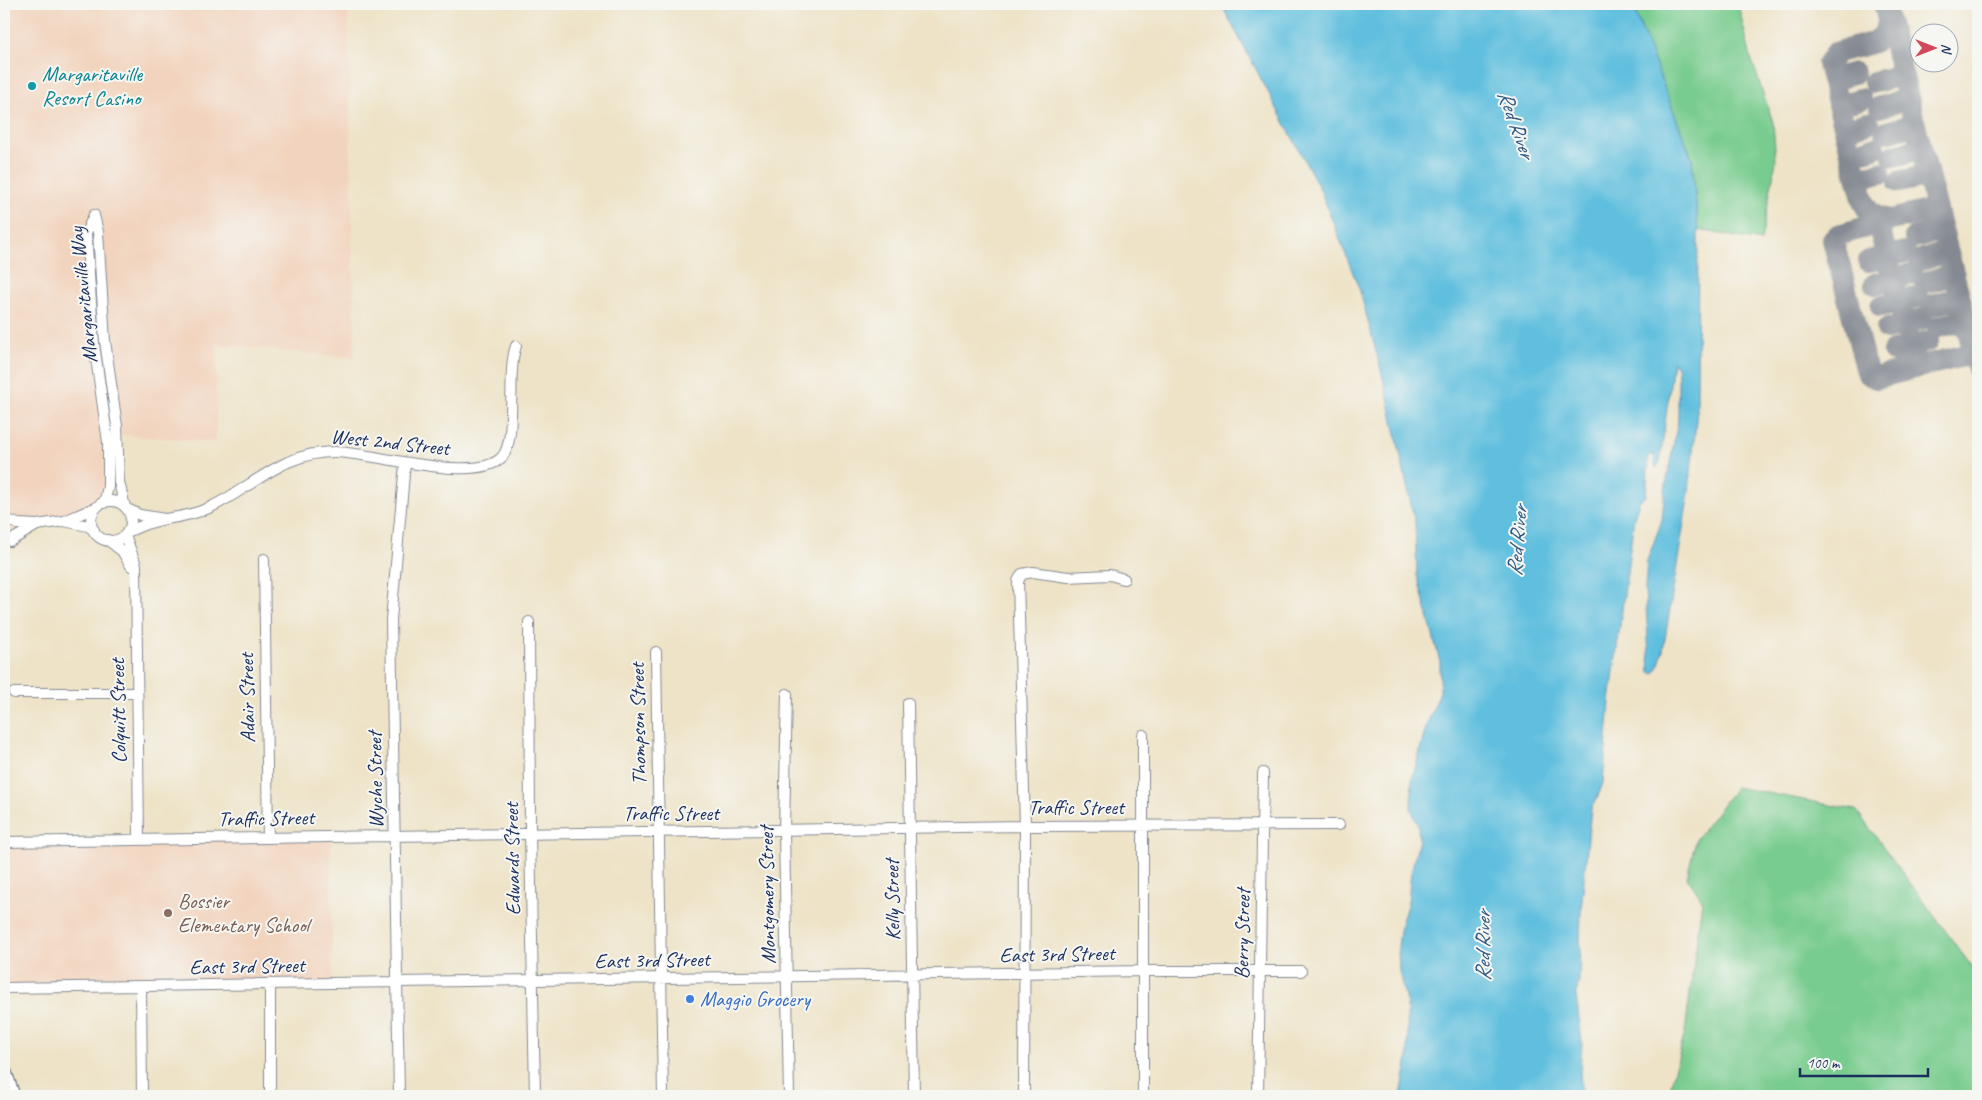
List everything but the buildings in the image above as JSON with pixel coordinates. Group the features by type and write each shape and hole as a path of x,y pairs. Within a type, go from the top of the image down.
{"main road":[{"path":"4,1073 12,1096"}],"street":[{"name":"Margaritaville Way","path":"101,505 108,486 108,442 94,344 86,233 94,214 98,232 105,341 117,426 119,482 126,508"},
{"name":"West 2nd Street","path":"126,533 146,524 208,508 270,470 300,457 348,452 405,463 470,468 492,464 503,456 509,443 511,372 516,346"},
{"name":"Wyche Street","path":"399,1096 391,620 405,463"},
{"path":"6,518 18,524 37,525 64,521 87,513 101,505 114,502 126,508 131,521 126,533 116,540 108,540 99,536 88,526 64,521"},
{"path":"94,530 92,518 101,505"},
{"name":"West 2nd Street","path":"126,508 140,515 165,519"},
{"path":"6,518 12,530 7,545"},
{"path":"7,545 37,525"},
{"name":"Colquitt Street","path":"126,533 136,566 139,839"},
{"name":"Colquitt Street","path":"108,540 122,551 127,558 135,581"},
{"name":"Adair Street","path":"264,559 268,837"},
{"path":"1024,1096 1025,826 1018,604 1020,576 1026,572 1068,577 1110,574 1124,579"},
{"name":"Edwards Street","path":"529,622 530,833 535,1096"},
{"name":"Thompson Street","path":"656,652 663,1096"},
{"path":"14,693 137,693"},
{"name":"Montgomery Street","path":"787,694 784,831 789,1096"},
{"name":"Kelly Street","path":"908,703 914,1096"},
{"path":"1143,734 1143,1096"},
{"name":"Berry Street","path":"1258,1096 1263,773"},
{"name":"Traffic Street","path":"4,842 395,834 784,831 1025,826 1338,825"},
{"name":"East 3rd Street","path":"4,988 913,974 1301,971"},
{"path":"270,985 270,1096"},
{"path":"141,986 142,1096"}],"shaded area":[{"path":"4,4 348,4 355,358 217,344 216,442 104,434 104,484 103,493 97,502 77,512 30,521 14,519 4,512"},
{"name":"Bossier Elementary School","path":"331,836 332,984 4,988 4,842"}],"green space":[{"path":"1632,4 1738,4 1751,58 1773,122 1776,161 1761,241 1698,230 1692,159"},
{"path":"1736,787 1856,810 1978,975 1978,1096 1668,1096 1685,1032 1702,900 1687,877 1696,839"}],"water":[{"name":"Red River","path":"1221,4 1632,4 1692,159 1698,230 1697,411 1689,492 1663,651 1658,668 1654,673 1650,672 1645,589 1647,561 1662,520 1665,490 1678,420 1678,376 1677,367 1673,362 1660,462 1656,468 1654,455 1649,455 1646,496 1639,501 1634,518 1610,702 1603,783 1597,799 1591,808 1581,910 1579,980 1576,995 1582,1042 1580,1071 1582,1096 1401,1096 1408,1057 1407,1006 1399,971 1398,947 1419,839 1418,825 1411,809 1412,780 1427,724 1440,692 1440,662 1417,575 1415,523 1387,393 1360,291 1320,189"}],"taxiway":[{"path":"1884,4 1978,369"},
{"path":"1888,21 1886,30 1876,41 1835,53 1828,64 1864,203 1874,215 1891,220"},
{"path":"1832,79 1854,73"},
{"path":"1874,82 1902,75"},
{"path":"1838,105 1861,99"},
{"path":"1880,107 1908,99"},
{"path":"1845,129 1868,123"},
{"path":"1886,132 1915,124"},
{"path":"1851,154 1874,148"},
{"path":"1893,156 1921,149"},
{"path":"1858,179 1880,173"},
{"path":"1899,182 1928,175"},
{"path":"1939,218 1932,212 1927,211 1883,222 1880,231 1916,364 1922,366 1967,355 1976,361"},
{"path":"1880,231 1877,226 1873,225 1838,235 1833,240 1866,368 1868,374 1876,378 1922,366"},
{"path":"1915,237 1942,230"},
{"path":"1869,261 1905,252"},
{"path":"1920,260 1948,252"},
{"path":"1875,284 1911,274"},
{"path":"1926,282 1954,275"},
{"path":"1881,306 1917,297"},
{"path":"1932,305 1959,298"},
{"path":"1887,329 1922,319"},
{"path":"1938,327 1965,320"},
{"path":"1893,351 1928,341"}],"place":[{"name":"Margaritaville Resort Casino","path":"32,86"},
{"name":"Bossier Elementary School","path":"168,913"},
{"name":"Maggio Grocery","path":"690,999"}]}
